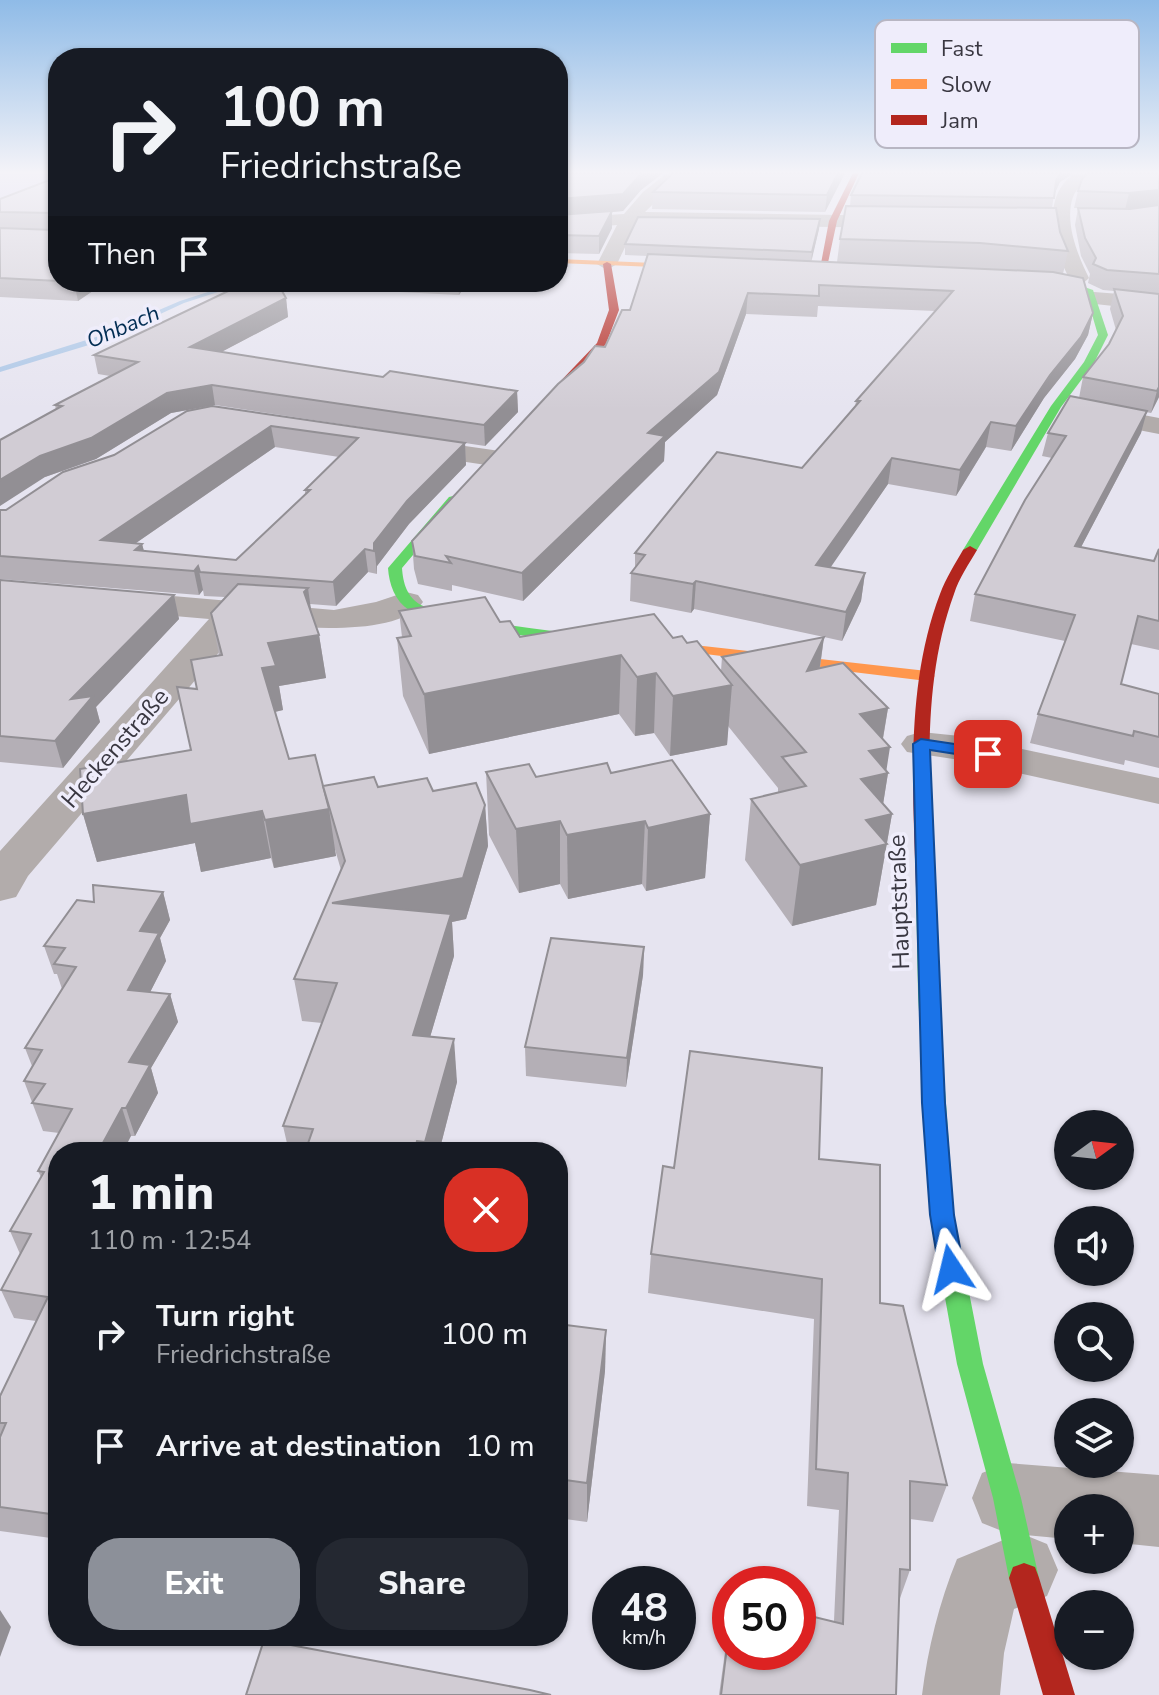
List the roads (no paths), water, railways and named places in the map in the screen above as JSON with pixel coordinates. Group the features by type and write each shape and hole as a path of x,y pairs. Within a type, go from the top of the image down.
{"main road":[{"path":"821,252 814,272 846,273"},
{"path":"568,262 715,268"},
{"path":"548,401 601,344 614,310 607,264"},
{"path":"1008,281 1070,285 1090,292 1094,298"},
{"name":"Hauptstraße","path":"1059,1695 1021,1570 1007,1498 970,1364 942,1215 928,993 921,744 927,676 945,597 988,517 1056,406 1089,363 1103,335 1094,298"},
{"path":"501,450 395,568 397,590 406,602 432,614 466,622 927,676"}],"street":[{"path":"607,264 613,252"},
{"path":"1070,285 1079,278 1074,252"},
{"path":"1094,298 1159,304"},
{"path":"1056,406 1159,426"},
{"path":"376,442 501,450"},
{"path":"0,591 334,620 385,611 406,602"},
{"name":"Heckenstraße","path":"0,886 8,870 235,612"},
{"path":"921,744 960,748 1159,791"},
{"path":"1007,1498 1159,1511"},
{"path":"961,1695 966,1653 983,1585 1021,1570"}],"waterway":[{"name":"Ohbach","path":"0,370 99,339 182,302 214,292"}]}
